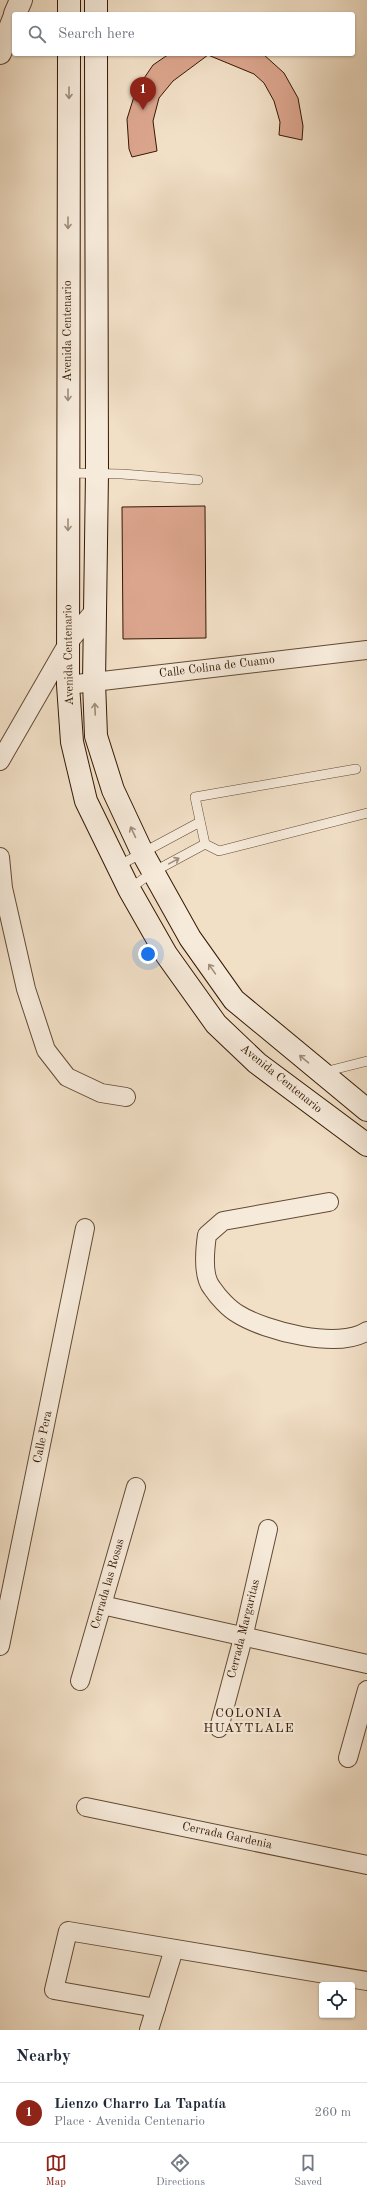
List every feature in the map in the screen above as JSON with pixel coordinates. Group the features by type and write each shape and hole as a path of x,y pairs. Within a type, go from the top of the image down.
{"main road":[{"path":"17,12 21,0"},
{"path":"69,0 69,12"},
{"path":"96,0 96,12"},
{"path":"0,53 12,23"},
{"name":"Avenida Centenario","path":"69,56 68,684 72,742 86,801 129,889 166,954 216,1024 257,1063 367,1145"},
{"name":"Avenida Centenario","path":"96,56 97,473 94,611 96,736 113,790 142,852 190,938 234,1000 367,1110"}],"street":[{"path":"0,761 68,643 94,611"},
{"name":"Calle Colina de Cuamo","path":"68,684 367,650"},
{"path":"0,857 3,888 26,989 46,1050 67,1076 101,1093 126,1098"},
{"path":"329,1202 223,1221 207,1234 204,1262 211,1287 238,1314 288,1335 333,1340 367,1331"},
{"name":"Calle Pera","path":"0,1646 85,1228"},
{"name":"Cerrada las Rosas","path":"80,1681 136,1487"},
{"name":"Cerrada Margaritas","path":"219,1728 243,1638 268,1529"},
{"path":"102,1605 243,1638 367,1664"},
{"path":"348,1758 367,1690"},
{"name":"Cerrada Gardenia","path":"86,1807 367,1865"},
{"path":"156,2008 54,1990 68,1931 367,1981"},
{"path":"149,2030 174,1949"}],"lane":[{"path":"68,473 97,473 198,480"},
{"path":"356,769 196,797 200,822 206,844 219,851 367,813"},
{"path":"117,866 200,822"},
{"path":"129,889 153,872 206,844"},
{"path":"321,1073 367,1061"}],"building":[{"path":"166,56 207,56 173,81 159,98 153,121 157,151 132,157 129,149 127,119 136,90 153,65"},
{"path":"210,56 265,56 284,73 298,98 303,126 302,140 279,135 280,122 274,101 264,83 254,74"},
{"path":"205,506 206,638 123,639 122,507"}],"place":[{"name":"Lienzo Charro La Tapatía","path":"143,110"}],"district":[{"name":"COLONIA HUAYTLALE","path":"249,1720"}]}
